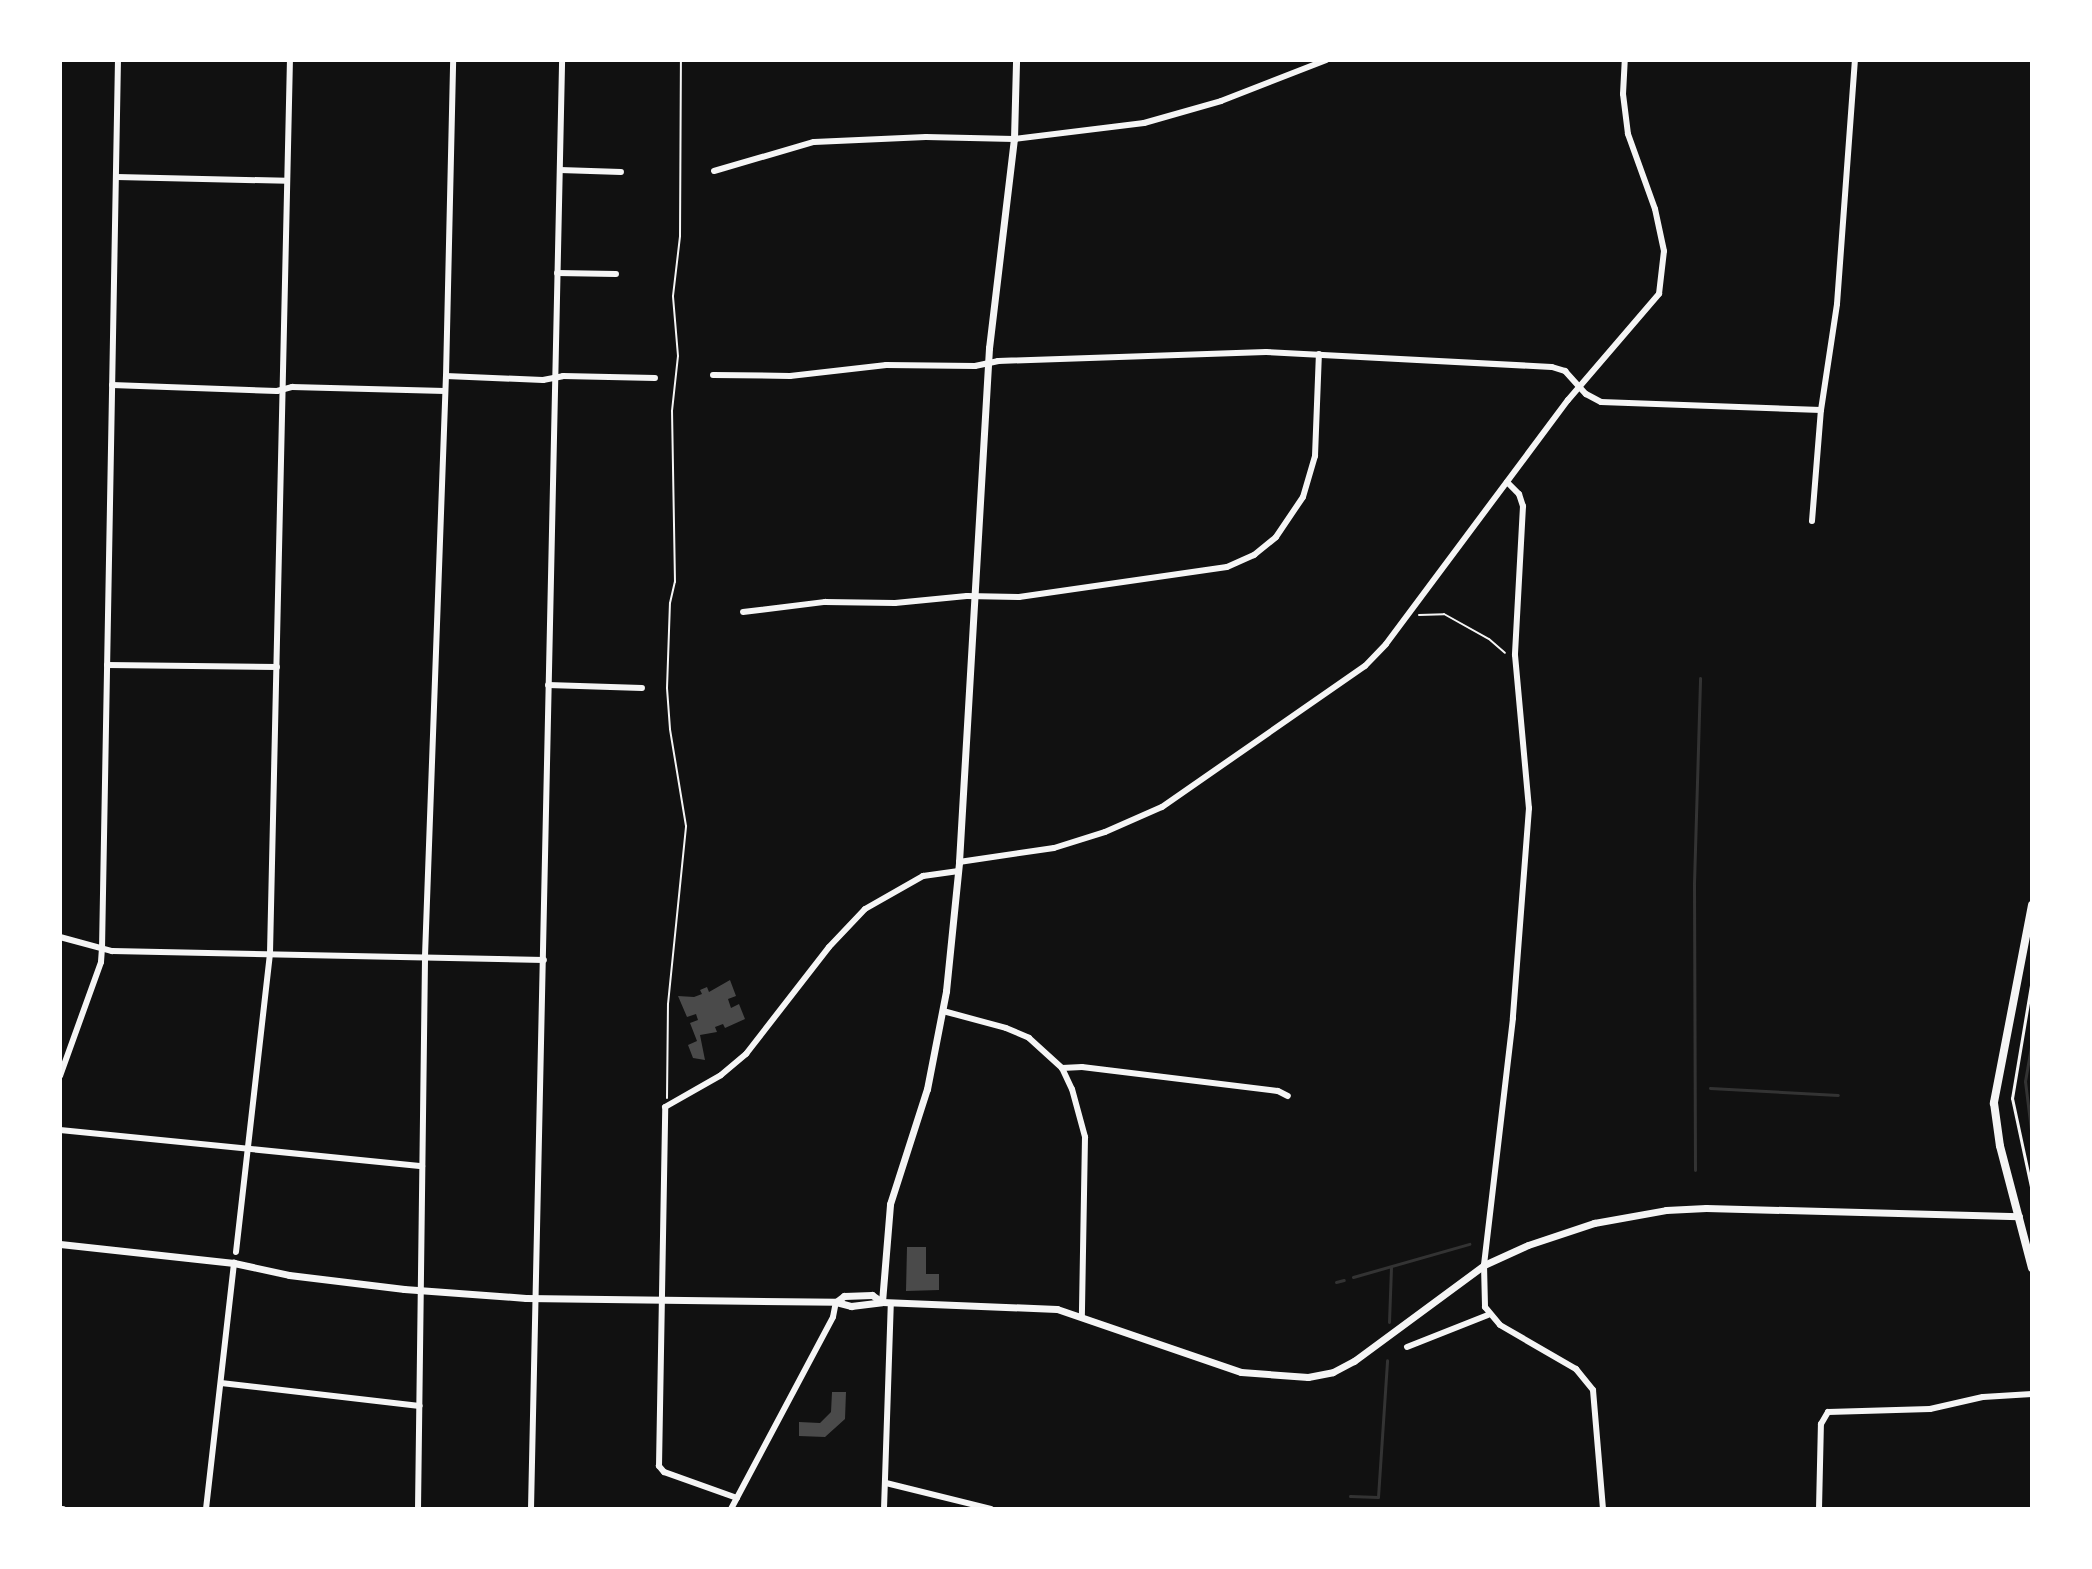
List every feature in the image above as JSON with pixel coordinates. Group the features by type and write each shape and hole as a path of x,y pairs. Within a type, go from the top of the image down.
{"main road":[{"path":"2032,905 1994,1103 1998,1137 2032,1268"}],"street":[{"path":"60,1076 101,962 102,949 118,60"},
{"path":"236,1252 270,953 290,60"},
{"path":"418,1509 425,956 446,376 453,60"},
{"path":"531,1509 562,60"},
{"path":"884,1509 890,1204 927,1089 943,1011 959,867 989,363 1014,139 1016,60"},
{"path":"714,171 814,142 926,137 1014,139 1144,123 1221,101 1326,60"},
{"path":"737,1498 664,1472 659,1466 664,1112 668,1103 707,1083 746,1054 829,947 865,909 923,876 1054,848 1105,832 1162,807 1365,666 1412,609 1580,387 1653,303 1664,273 1660,225 1628,134 1623,94 1625,60"},
{"path":"1812,521 1821,410 1837,304 1855,60"},
{"path":"560,170 621,172"},
{"path":"117,177 287,181"},
{"path":"557,273 616,274"},
{"path":"713,375 813,375 886,365 1216,353 1319,354 1552,367 1565,371 1593,400 1601,402 1821,410"},
{"path":"743,612 825,602 895,603 1019,597 1206,571 1227,567 1254,555 1285,526 1309,482 1315,456 1319,354"},
{"path":"446,376 655,378"},
{"path":"112,385 445,391"},
{"path":"1488,1315 1484,1265 1513,1018 1527,836 1527,783 1515,655 1523,506 1519,494 1507,482"},
{"path":"107,665 277,667"},
{"path":"548,685 642,688"},
{"path":"60,937 102,949 544,960"},
{"path":"943,1011 1017,1032 1062,1068 1080,1110 1085,1137 1082,1317"},
{"path":"1062,1068 1082,1067 1278,1091 1288,1096"},
{"path":"60,1130 422,1166"},
{"path":"60,1244 234,1263 289,1275 537,1299 660,1298 836,1302 851,1306 886,1302 1048,1308 1241,1372 1266,1377 1319,1376 1354,1361 1484,1265 1558,1234 1666,1210 1706,1208 2019,1216"},
{"path":"206,1509 234,1263"},
{"path":"731,1509 833,1317 836,1302"},
{"path":"1407,1347 1488,1315"},
{"path":"1488,1315 1576,1369 1593,1390 1603,1509"},
{"path":"221,1383 420,1406"},
{"path":"1819,1509 1821,1424 1828,1412 1930,1409 1983,1397 2032,1394"},
{"path":"886,1483 991,1509"}],"lane":[{"path":"2032,979 2012,1098 2032,1191"}],"path":[{"path":"668,1103 665,1080 668,1004 686,826 670,729 667,688 670,603 675,582 672,439 678,356 673,296 680,236 681,60"},
{"path":"1412,609 1418,615 1444,614 1515,655"}],"building":[{"path":"730,980 736,996 728,999 731,1008 739,1004 745,1019 725,1028 723,1024 715,1027 717,1032 700,1035 705,1060 693,1058 688,1045 697,1041 690,1023 698,1020 696,1014 687,1017 678,996 694,997 702,994 700,990 707,987 709,992"},
{"path":"907,1247 926,1247 926,1274 939,1274 939,1290 906,1291"},
{"path":"832,1392 846,1392 845,1419 825,1437 799,1436 799,1422 820,1423 831,1412"}],"waterway":[{"path":"1695,1170 1694,883 1700,678"},
{"path":"2032,1041 2025,1081 2032,1138"},
{"path":"1710,1088 1838,1095"},
{"path":"1353,1277 1469,1244"},
{"path":"1389,1322 1391,1267"},
{"path":"1336,1282 1344,1280"},
{"path":"1350,1496 1378,1497 1387,1360"}]}
